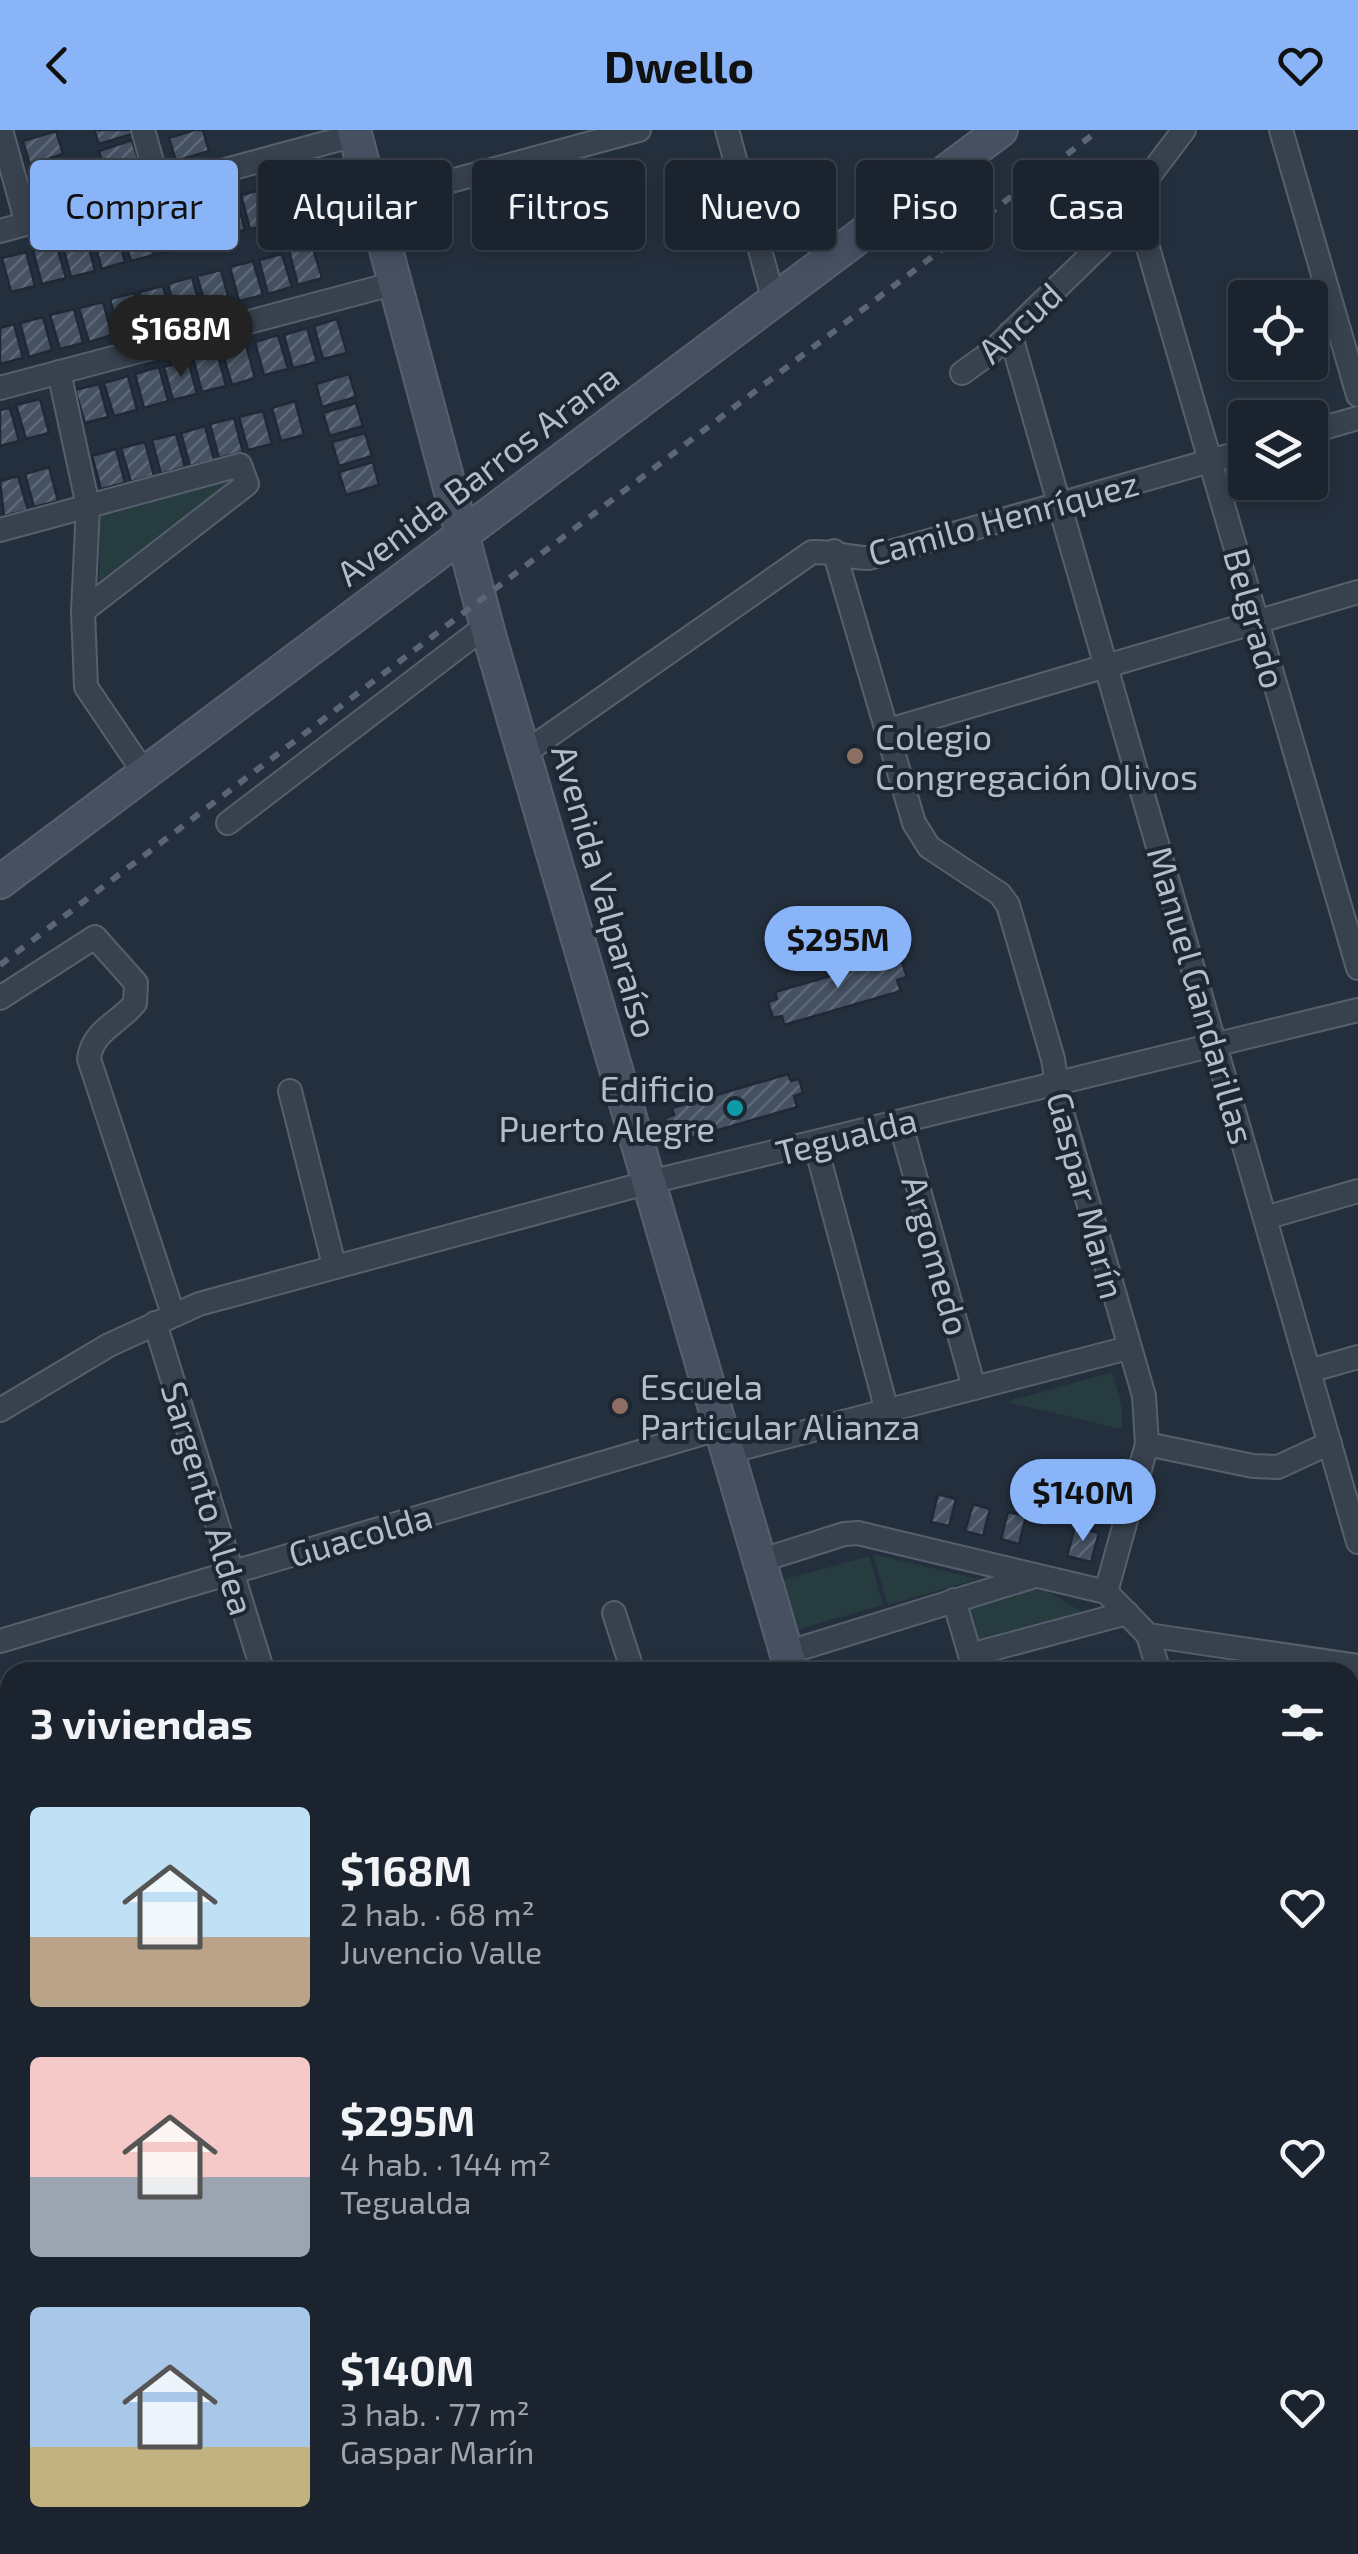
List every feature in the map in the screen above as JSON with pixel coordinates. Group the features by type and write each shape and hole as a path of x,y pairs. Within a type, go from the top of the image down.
{"main road":[{"name":"Avenida Barros Arana","path":"0,882 1002,130"},
{"name":"Avenida Valparaíso","path":"354,132 362,160"},
{"name":"Avenida Valparaíso","path":"387,250 523,754 789,1662"}],"street":[{"path":"1,130 27,224"},
{"path":"143,130 152,160"},
{"path":"452,181 639,130"},
{"path":"726,130 774,300"},
{"name":"Ancud","path":"1159,163 1184,130"},
{"path":"1281,130 1358,395"},
{"path":"238,167 354,132"},
{"path":"0,231 30,223"},
{"name":"Ancud","path":"962,374 990,353 1096,250"},
{"name":"Belgrado","path":"1149,250 1358,968"},
{"path":"0,388 396,283"},
{"name":"Manuel Gandarillas","path":"1010,333 1358,1542"},
{"path":"59,372 88,506 83,610 86,686 144,774"},
{"path":"1328,427 1358,418"},
{"name":"Camilo Henríquez","path":"523,754 812,552 834,551 852,558 869,558 1228,455"},
{"path":"0,530 240,465 247,484 83,610"},
{"path":"834,551 888,730 1358,592"},
{"path":"228,823 487,625"},
{"name":"Gaspar Marín","path":"888,730 914,823 928,848 1000,894 1008,905 1144,1396 1147,1444 1106,1592"},
{"name":"Sargento Aldea","path":"0,998 96,938 132,977 138,991 132,1008 94,1041 89,1060 164,1318 231,1572 260,1662"},
{"name":"Tegualda","path":"0,1410 109,1345 164,1318 334,1265 650,1182 1358,1010"},
{"path":"290,1090 334,1265"},
{"name":"Argomedo","path":"900,1122 974,1388"},
{"path":"815,1143 888,1411"},
{"path":"1265,1218 1358,1191"},
{"name":"Guacolda","path":"0,1641 231,1572 724,1440 888,1411 1128,1348"},
{"path":"1309,1371 1358,1357"},
{"path":"1147,1444 1253,1466 1278,1466 1330,1444"},
{"path":"759,1561 858,1533 1040,1574 1106,1592 1148,1636 1155,1662"},
{"path":"792,1662 954,1600 1040,1574"},
{"path":"954,1600 971,1662"},
{"path":"614,1613 630,1662"},
{"path":"978,1662 1127,1613"},
{"path":"1148,1636 1330,1662"}],"green space":[{"path":"228,477 233,480 233,487 99,590 100,512"},
{"path":"1112,1372 1122,1407 1122,1429 1006,1402"},
{"path":"873,1554 978,1579 888,1605"},
{"path":"869,1556 883,1605 792,1631 779,1581"},
{"path":"1036,1585 1088,1615 966,1650 954,1608"}],"building":[{"path":"94,130 131,130 132,134 99,144"},
{"path":"203,130 209,151 176,160 169,138"},
{"path":"56,131 63,154 30,160 30,165 23,141"},
{"path":"132,140 139,160 102,160 99,151"},
{"path":"258,191 258,227 250,229 241,195"},
{"path":"238,204 245,230 238,232"},
{"path":"58,250 66,278 42,284 33,251"},
{"path":"64,250 89,250 95,271 71,277"},
{"path":"96,250 122,250 125,262 102,269"},
{"path":"128,250 153,250 154,255 131,261"},
{"path":"314,250 322,278 298,285 289,251"},
{"path":"26,252 35,286 11,292 2,258"},
{"path":"282,254 292,287 268,294 259,260"},
{"path":"253,261 263,295 239,301 230,267"},
{"path":"221,270 230,304 207,310 197,276"},
{"path":"192,277 201,311 177,317 168,284"},
{"path":"163,286 172,319 148,326 139,292"},
{"path":"134,293 143,327 119,333 110,299"},
{"path":"103,302 112,335 89,342 79,308"},
{"path":"74,309 83,343 60,349 50,315"},
{"path":"43,317 52,350 29,357 20,323"},
{"path":"337,319 347,353 323,359 314,326"},
{"path":"14,324 23,358 0,364 0,328"},
{"path":"307,328 317,362 293,368 284,335"},
{"path":"278,335 288,369 264,375 255,342"},
{"path":"246,345 255,378 232,385 222,351"},
{"path":"217,352 226,386 202,392 193,358"},
{"path":"188,360 197,394 173,400 164,367"},
{"path":"159,367 168,401 144,408 135,374"},
{"path":"349,374 356,397 322,407 316,384"},
{"path":"128,376 137,410 114,416 104,383"},
{"path":"99,384 108,417 85,423 75,390"},
{"path":"40,399 49,433 26,439 16,405"},
{"path":"295,401 304,435 281,441 272,408"},
{"path":"356,403 363,426 330,436 323,413"},
{"path":"10,408 19,441 0,446 0,410"},
{"path":"263,411 272,444 248,450 239,417"},
{"path":"234,418 243,452 219,458 210,424"},
{"path":"205,426 214,460 190,466 181,433"},
{"path":"365,433 372,456 339,466 332,442"},
{"path":"176,434 185,467 161,474 152,440"},
{"path":"145,442 154,476 131,482 121,448"},
{"path":"116,449 125,483 101,489 92,456"},
{"path":"373,462 379,485 346,495 339,472"},
{"path":"49,467 58,501 34,507 25,474"},
{"path":"18,476 28,510 4,516 0,481"},
{"path":"892,958 894,964 902,962 907,977 897,980 901,991 784,1025 782,1016 773,1018 768,1002 777,999 775,992"},
{"name":"Edificio Puerto Alegre","path":"788,1074 791,1081 799,1079 803,1093 794,1096 797,1107 681,1141 679,1132 670,1134 665,1118 674,1115 672,1108"},
{"path":"1044,1492 1071,1499 1067,1517 1039,1510"},
{"path":"938,1494 956,1499 949,1526 931,1522"},
{"path":"973,1504 990,1509 983,1536 965,1531"},
{"path":"1008,1512 1026,1516 1019,1544 1001,1539"},
{"path":"1075,1527 1099,1533 1091,1562 1067,1556"}],"railway":[{"path":"0,965 1099,130"}],"place":[{"name":"Colegio Congregación Olivos","path":"855,756"},
{"name":"Edificio Puerto Alegre","path":"735,1108"},
{"name":"Escuela Particular Alianza","path":"620,1406"}]}
